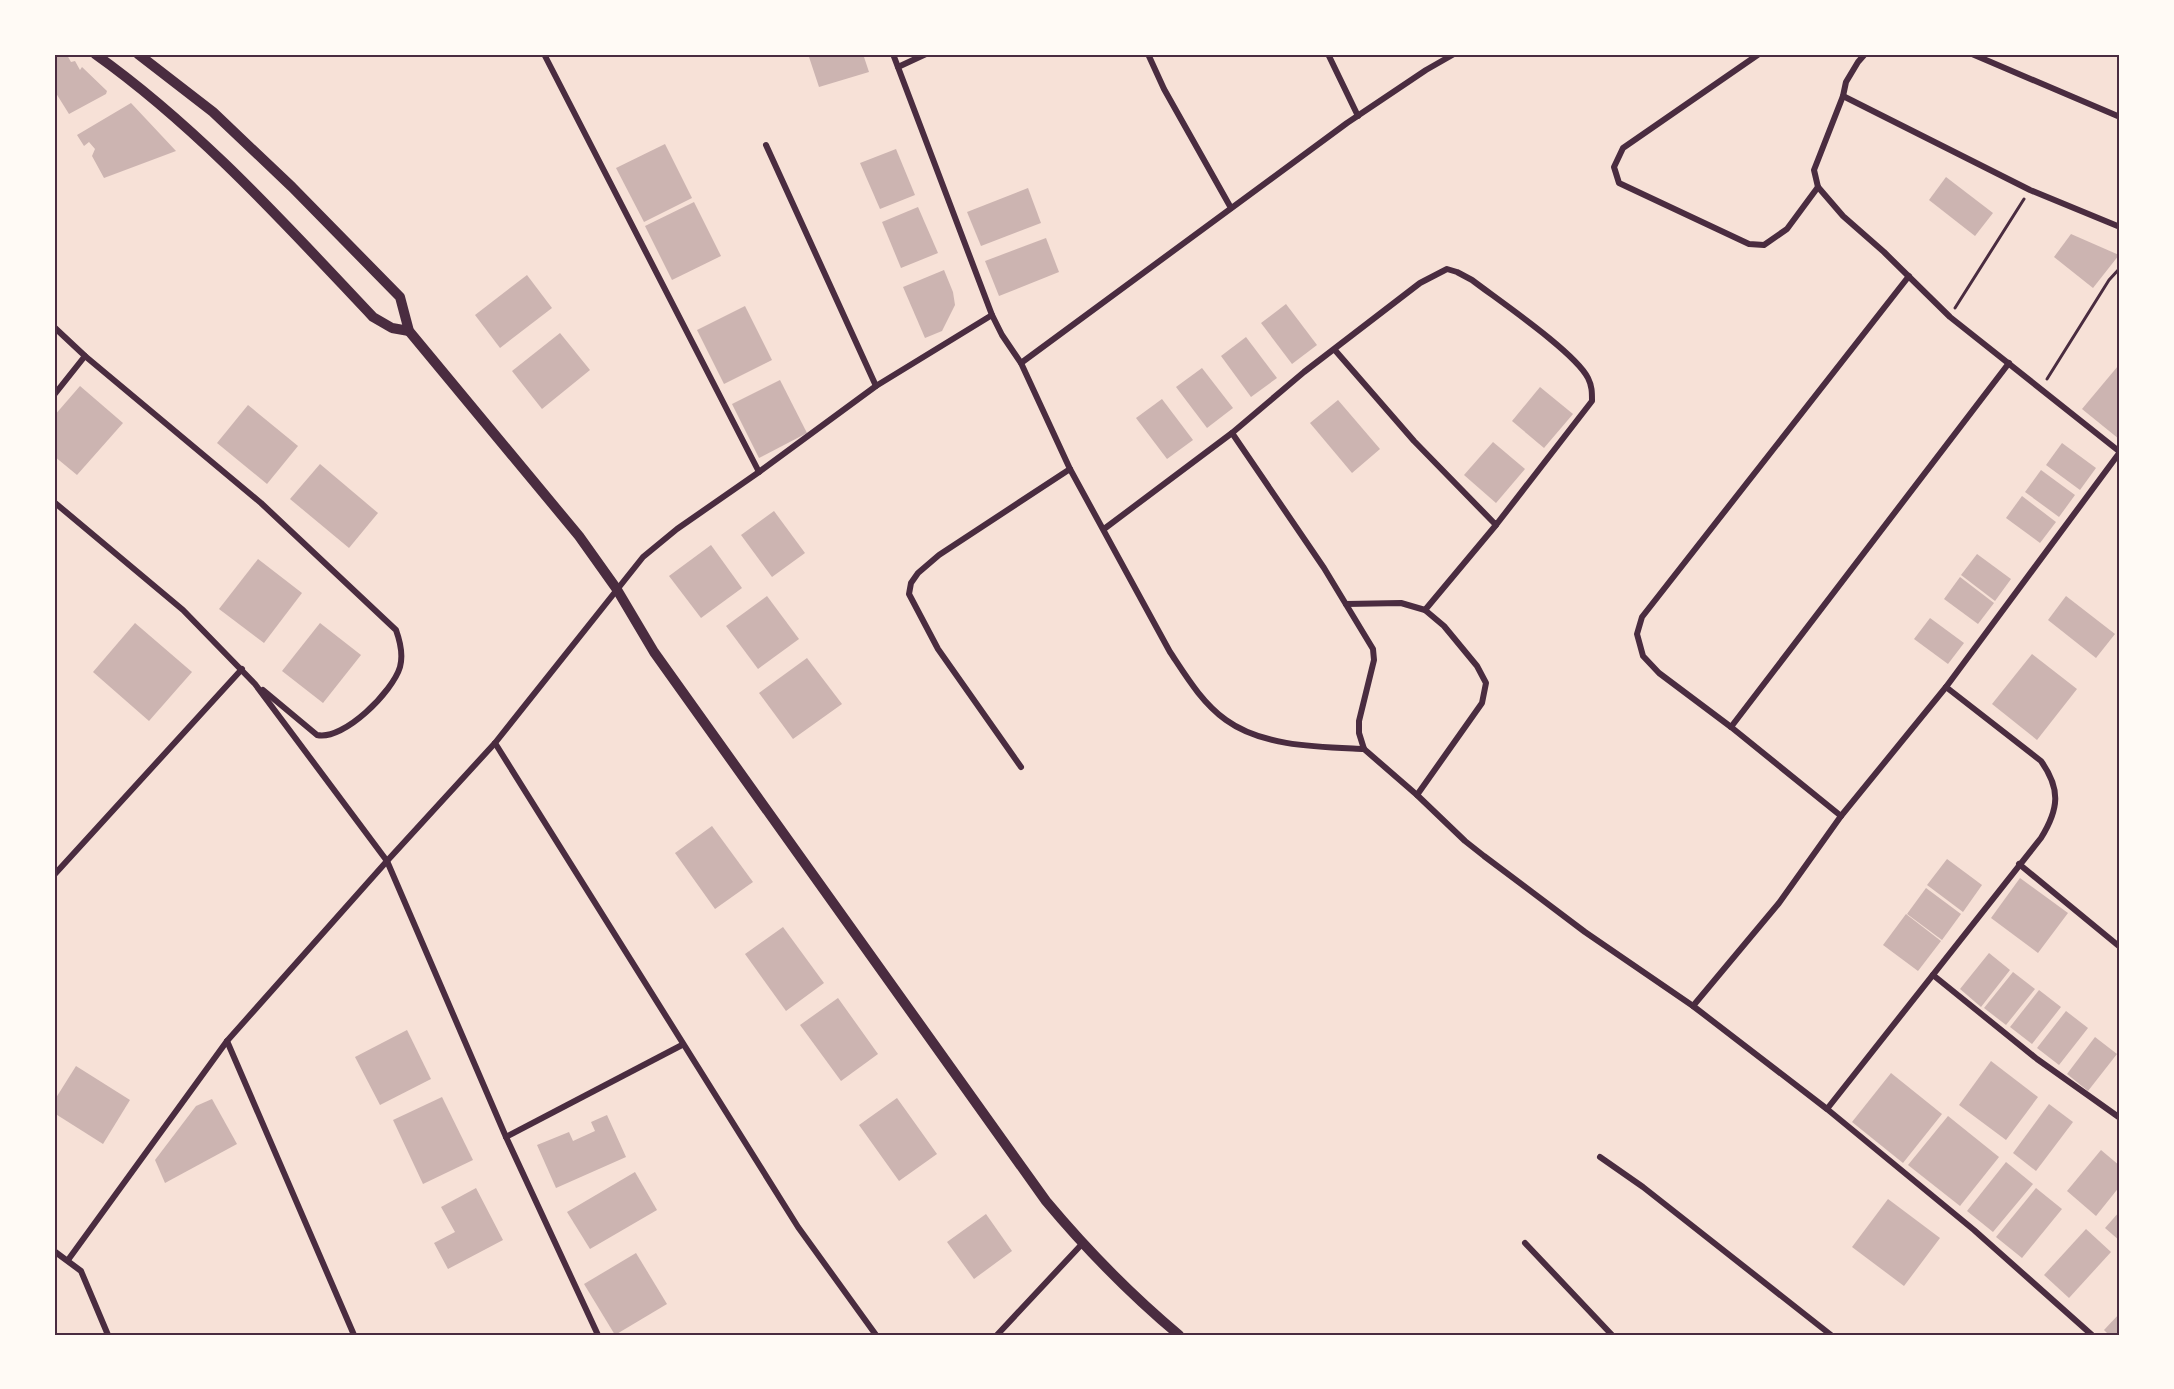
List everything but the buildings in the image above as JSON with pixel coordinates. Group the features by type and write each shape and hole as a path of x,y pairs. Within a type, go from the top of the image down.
{"street":[{"path":"95,54 176,119 234,174 373,317 392,328 409,331"},
{"path":"138,54 213,112 307,202 400,297 409,331 579,536 616,588 668,671 1046,1201 1119,1283 1179,1335"},
{"path":"544,54 759,472"},
{"path":"893,54 992,315 1021,363 1070,469 1170,652 1205,701 1226,721 1254,734 1301,746 1364,749"},
{"path":"898,67 926,54"},
{"path":"1148,54 1164,89 1231,208"},
{"path":"1328,54 1358,116"},
{"path":"1021,363 1358,116 1454,54"},
{"path":"1759,54 1623,148 1614,167 1619,183 1749,244 1764,245 1787,229 1818,187"},
{"path":"1693,1006 1779,903 1841,816 1946,687 2120,452 1950,317 1843,216 1818,187 1814,170 1843,96 1846,82 1865,54"},
{"path":"1972,54 2120,117"},
{"path":"1843,96 2030,190 2120,227"},
{"path":"766,145 876,386"},
{"path":"1104,529 1232,433 1304,372 1420,283 1447,269 1472,280 1530,324 1575,362 1587,376 1593,390 1592,401 1581,416 1496,525 1425,610"},
{"path":"1841,816 1659,674 1643,656 1637,634 1642,617 1909,276"},
{"path":"68,1260 227,1041 495,743 616,588 643,557 659,542 876,386 992,315"},
{"path":"54,327 85,356 261,503 396,630 401,651 401,662 397,675 360,718 331,734 317,735 255,684"},
{"path":"1334,349 1414,441 1496,525"},
{"path":"54,395 85,356"},
{"path":"1731,728 2009,363"},
{"path":"1232,433 1324,568 1373,649 1374,660 1359,721 1359,733 1364,749 1484,856 1585,932 1693,1006 1827,1109 1974,1230 2092,1335"},
{"path":"1021,767 938,649 909,594 911,583 927,564 1070,469"},
{"path":"54,502 183,610 242,669 387,861 506,1137 598,1335"},
{"path":"1346,604 1401,603 1425,610 1444,626 1478,666 1486,683 1482,703 1417,795"},
{"path":"54,875 242,669"},
{"path":"1827,1109 2041,838 2054,813 2056,800 2052,776 2041,761 1946,687"},
{"path":"495,743 798,1227 876,1335"},
{"path":"2019,864 2120,947"},
{"path":"1933,975 2037,1059 2120,1118"},
{"path":"227,1041 354,1335"},
{"path":"506,1137 682,1045"},
{"path":"1600,1157 1642,1187 1831,1335"},
{"path":"1525,1243 1611,1335"},
{"path":"997,1335 1082,1244"},
{"path":"54,1251 78,1268 108,1335"},
{"path":"2079,1335 2086,1329"}],"path":[{"path":"1950,317 2030,190"},
{"path":"2041,388 2109,280 2120,268"}]}
